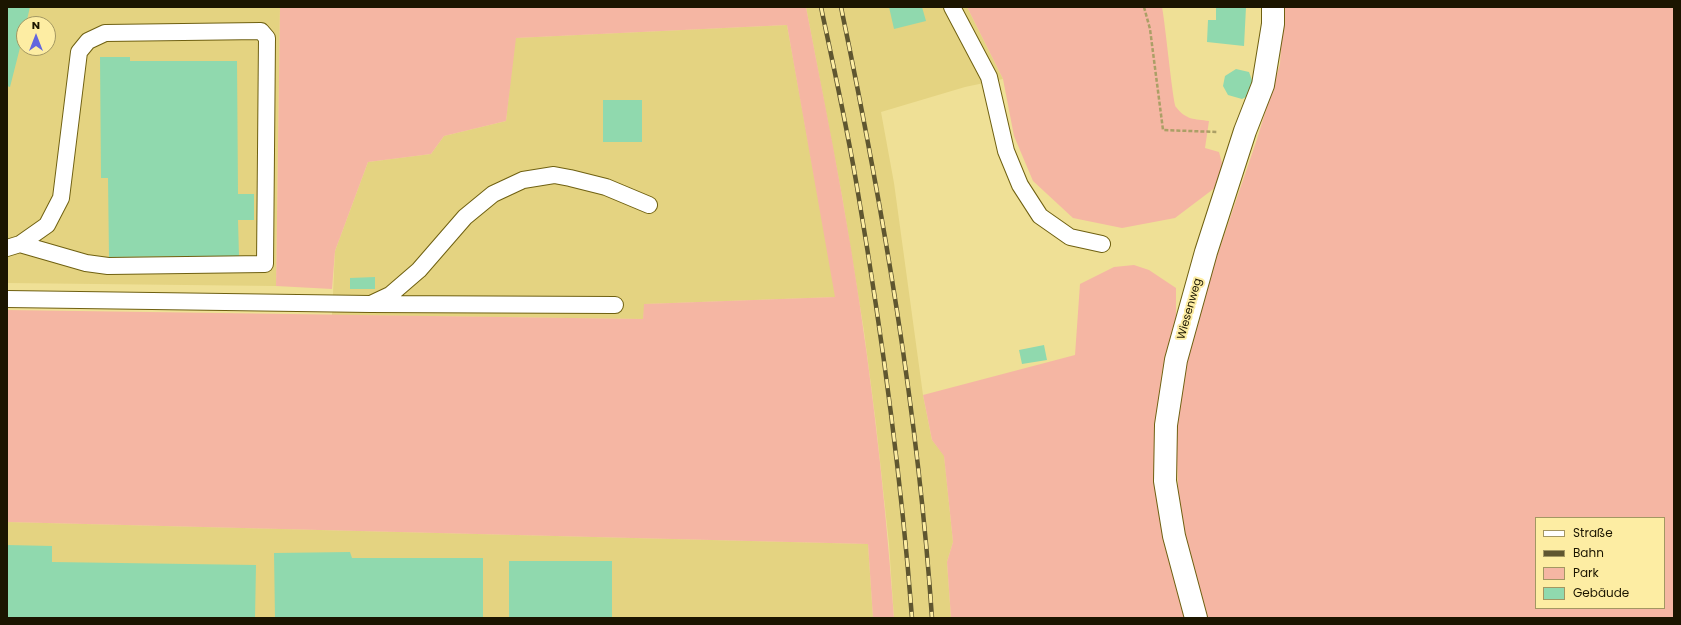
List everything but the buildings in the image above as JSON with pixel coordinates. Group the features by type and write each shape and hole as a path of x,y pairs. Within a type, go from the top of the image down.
{"street":[{"name":"Wiesenweg","path":"1196,618 1173,528 1165,481 1166,425 1176,360 1206,252 1262,85 1273,24 1273,7"}],"lane":[{"path":"952,7 989,77 1006,151 1020,185 1040,216 1070,237 1102,244"},
{"path":"261,31 267,38 265,264 108,266 86,263 14,246 47,225 61,198 79,52 88,41 105,33 261,31"},
{"path":"370,304 390,295 419,270 465,217 493,194 523,180 554,176 570,178 606,187 649,206"},
{"path":"7,299 370,304 615,305"}],"path":[{"path":"1144,7 1150,29 1163,130 1201,132 1246,131"}],"shaded area":[{"path":"7,7 280,7 276,286 7,283"},
{"path":"806,7 967,7 1003,79 965,87 881,112 894,183 923,395 932,440 944,455 953,542 947,562 951,618 894,618 889,544 864,331 842,196"},
{"path":"787,25 836,297 645,304 643,319 332,315 335,251 368,162 431,154 444,136 506,121 515,38"},
{"path":"7,522 868,544 873,618 7,618"}],"green space":[{"path":"280,7 806,7 838,172 867,354 880,459 894,618 873,618 868,544 7,522 7,310 643,319 644,304 835,297 787,25 516,38 506,121 444,136 431,154 368,162 335,251 332,289 276,286"},
{"path":"967,7 1162,7 1176,107 1187,117 1209,121 1205,148 1219,152 1222,163 1220,184 1175,218 1122,228 1073,218 1033,181 1014,136 1003,79"},
{"path":"1283,7 1674,7 1674,618 1203,618 1186,546 1179,507 1175,416 1189,346 1214,265 1257,139 1280,64"},
{"path":"1134,265 1149,270 1176,288 1176,321 1162,372 1156,434 1188,618 951,618 947,562 953,542 944,456 932,440 923,395 1075,355 1080,284 1114,267"}],"railway":[{"path":"821,7 850,146 875,299 890,405 908,564 912,618"},
{"path":"841,7 871,159 897,311 918,464 932,618"}]}
